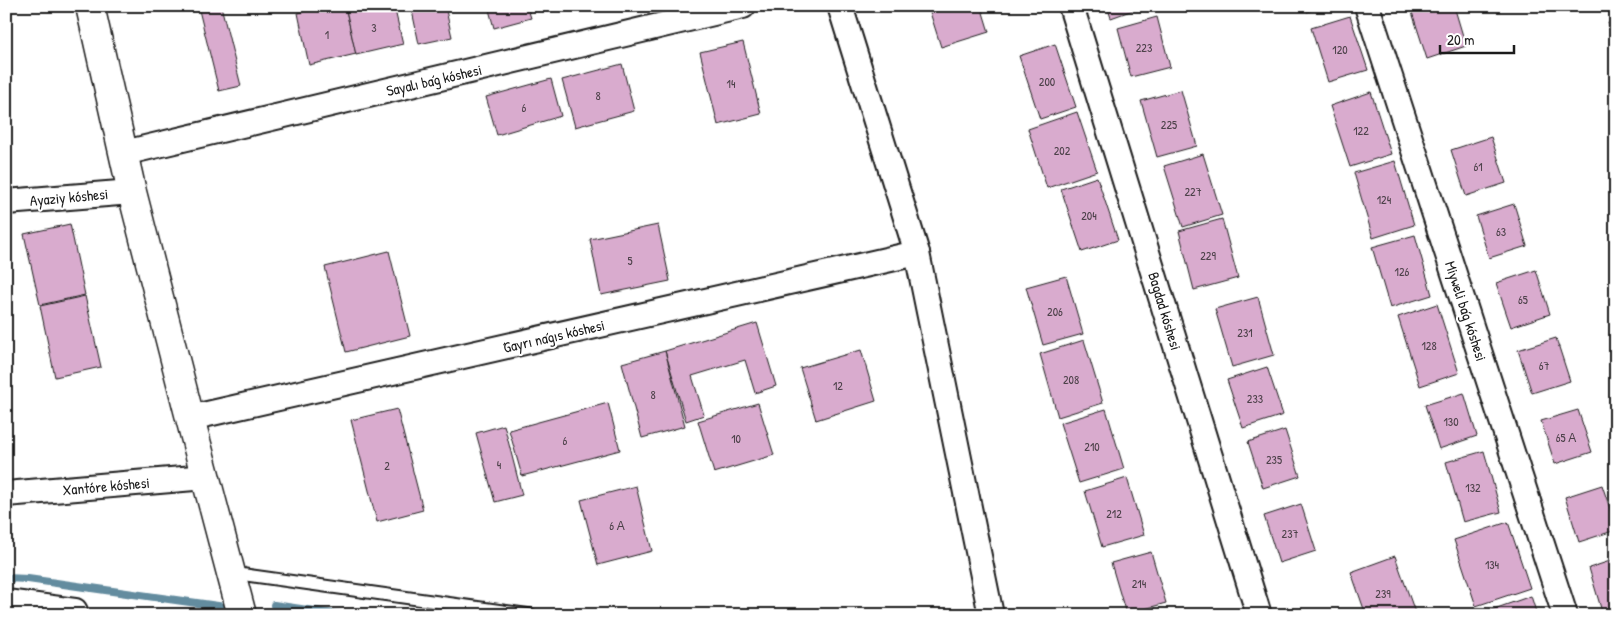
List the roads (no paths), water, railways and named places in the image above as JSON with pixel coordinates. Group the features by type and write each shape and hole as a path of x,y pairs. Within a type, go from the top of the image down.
{"main road":[{"path":"90,6 132,192 242,615"}],"street":[{"name":"Sayalı baǵ kóshesi","path":"124,154 743,6"},
{"path":"840,6 918,253 991,615"},
{"name":"Bagdad kóshesi","path":"1071,6 1259,615"},
{"name":"Miyweli baǵ kóshesi","path":"1367,6 1565,615"},
{"name":"Ayaziy kóshesi","path":"6,202 132,192"},
{"name":"Ǵayrı naǵıs kóshesi","path":"190,418 918,253"},
{"name":"Xantóre kóshesi","path":"6,494 206,477"},
{"path":"6,602 75,611"}],"lane":[{"path":"232,573 531,615"}],"waterway":[{"path":"6,578 28,579 232,608"},
{"path":"274,605 341,615"}]}
